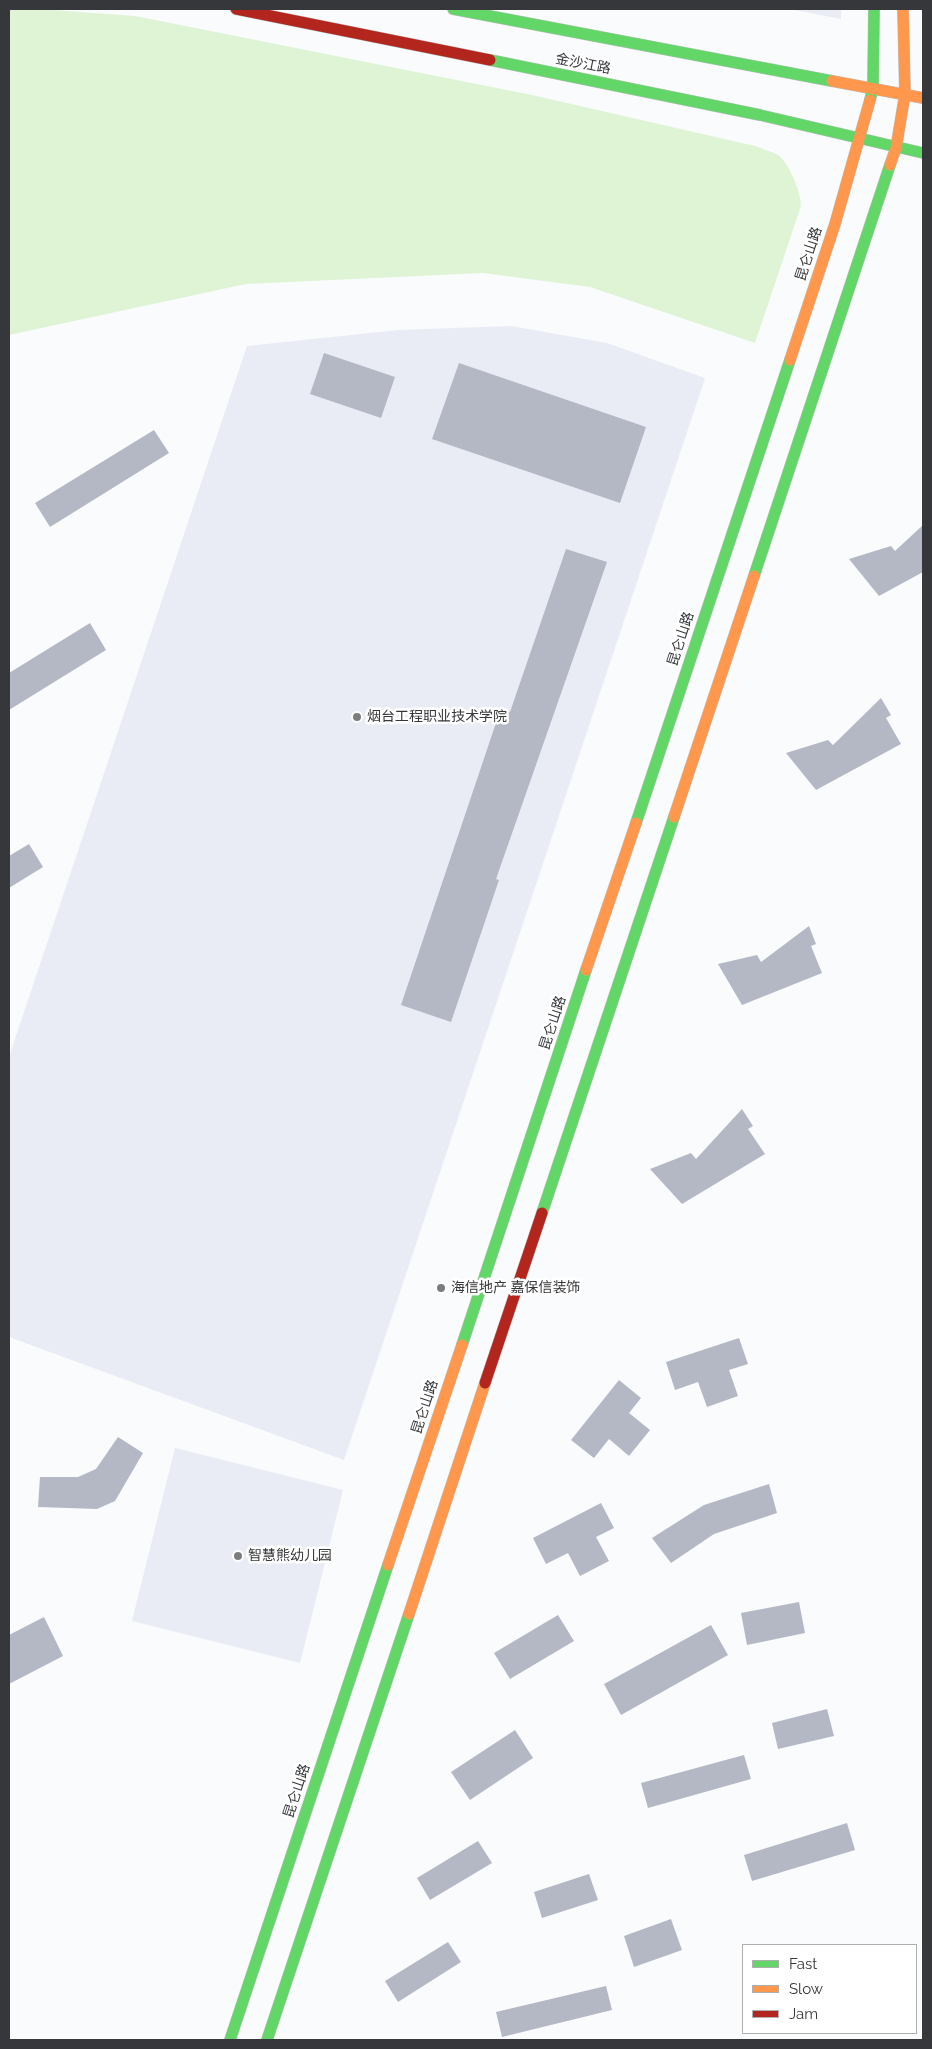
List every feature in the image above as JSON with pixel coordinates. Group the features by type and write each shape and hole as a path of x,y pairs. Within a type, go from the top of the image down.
{"street":[{"name":"金沙江路","path":"236,9 760,115 923,153"},
{"path":"453,9 923,98"},
{"name":"昆仑山路","path":"230,2040 835,224 873,88 874,9"},
{"path":"267,2040 896,148 905,94 903,9"}],"shaded area":[{"path":"790,9 841,9 841,19"},
{"name":"烟台工程职业技术学院","path":"511,326 607,343 705,378 344,1460 9,1337 9,1057 247,346 398,330"},
{"name":"智慧熊幼儿园","path":"175,1448 343,1490 300,1663 132,1621"}],"green space":[{"path":"9,9 39,9 135,16 532,95 755,146 778,155 794,178 801,206 755,343 590,287 483,273 246,284 9,335"}],"building":[{"path":"324,353 395,377 381,418 310,394"},
{"path":"459,363 646,427 620,503 432,439"},
{"path":"154,430 169,453 50,527 35,503"},
{"path":"923,525 923,572 879,596 849,559 891,546 895,551"},
{"path":"566,549 607,562 496,879 499,880 451,1022 401,1005 501,708 510,712"},
{"path":"90,623 106,650 9,710 9,673"},
{"path":"881,698 891,715 886,718 901,744 816,790 786,753 828,740 833,745"},
{"path":"29,844 43,867 9,888 9,856"},
{"path":"809,926 816,944 811,946 822,973 742,1005 718,964 757,955 761,962"},
{"path":"742,1109 753,1126 748,1129 765,1154 682,1204 650,1169 691,1153 696,1159"},
{"path":"739,1338 748,1364 729,1370 738,1396 707,1407 698,1382 675,1390 666,1362"},
{"path":"619,1380 641,1398 629,1413 650,1430 629,1456 609,1439 594,1458 571,1440"},
{"path":"118,1437 143,1453 115,1501 97,1509 38,1507 40,1477 78,1477 96,1469"},
{"path":"769,1484 777,1513 714,1534 671,1563 652,1538 704,1505"},
{"path":"601,1503 614,1528 596,1537 609,1561 580,1576 568,1553 546,1564 533,1538"},
{"path":"799,1602 805,1633 747,1645 741,1613"},
{"path":"558,1615 574,1641 510,1679 494,1653"},
{"path":"44,1617 63,1656 9,1684 9,1635"},
{"path":"711,1625 728,1655 621,1715 604,1684"},
{"path":"827,1709 834,1736 778,1749 772,1723"},
{"path":"515,1730 533,1758 470,1800 451,1772"},
{"path":"744,1755 751,1779 648,1808 641,1783"},
{"path":"847,1823 855,1850 752,1881 744,1855"},
{"path":"478,1841 492,1863 430,1900 417,1878"},
{"path":"589,1874 598,1900 542,1918 534,1892"},
{"path":"671,1919 682,1950 634,1967 624,1936"},
{"path":"448,1942 461,1962 398,2002 385,1981"},
{"path":"606,1986 612,2010 502,2037 496,2012"}],"traffic: fast":[{"path":"453,9 832,81"},
{"path":"870,100 873,88 874,9"},
{"path":"490,60 760,115 923,153"},
{"path":"754,576 890,165"},
{"path":"636,823 790,360"},
{"path":"542,1213 674,817"},
{"path":"462,1345 586,970"},
{"path":"230,2040 388,1565"},
{"path":"267,2040 409,1614"}],"traffic: slow":[{"path":"890,165 896,148 905,94 903,9"},
{"path":"832,81 923,98"},
{"path":"790,360 835,224 870,100"},
{"path":"674,817 754,576"},
{"path":"586,970 636,823"},
{"path":"388,1565 462,1345"},
{"path":"409,1614 485,1383"}],"traffic: jam":[{"path":"236,9 490,60"},
{"path":"485,1383 542,1213"}],"place":[{"name":"烟台工程职业技术学院","path":"357,717"},
{"name":"海信地产 嘉保信装饰","path":"441,1288"},
{"name":"智慧熊幼儿园","path":"238,1556"}]}
